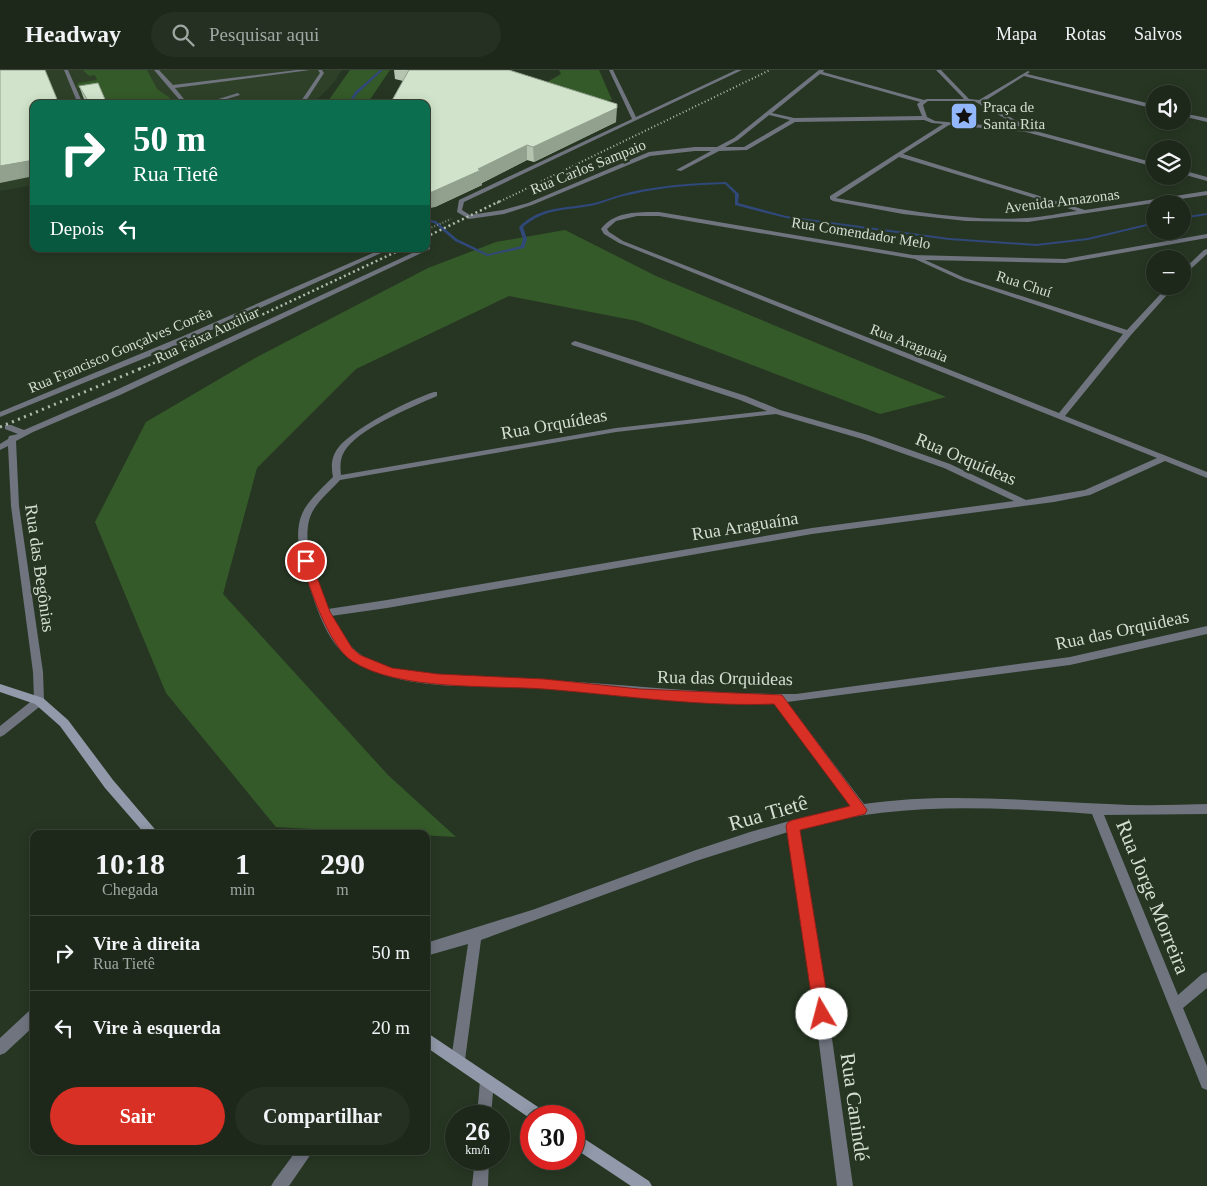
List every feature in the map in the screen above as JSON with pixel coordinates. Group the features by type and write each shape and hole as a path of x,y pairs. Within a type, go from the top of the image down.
{"main road":[{"path":"0,688 39,701 64,723 108,784 149,830"},
{"path":"430,1042 522,1105"},
{"path":"585,1146 644,1186"}],"street":[{"path":"66,70 79,100"},
{"path":"156,70 183,100"},
{"path":"172,87 308,70"},
{"path":"304,100 322,73 320,70"},
{"path":"611,70 635,120"},
{"name":"Rua Carlos Sampaio","path":"740,70 461,201 459,211 469,217 504,212 566,190 644,155 682,150 745,149 794,120"},
{"path":"938,70 967,99"},
{"path":"980,102 1031,70"},
{"path":"679,170 736,139 821,71 922,101 967,99 980,102 1026,130"},
{"path":"1024,74 1146,105"},
{"path":"218,100 238,94"},
{"path":"922,101 921,106 925,118"},
{"path":"768,113 794,120 925,118 947,124 1026,130 1146,163"},
{"path":"1191,116 1207,120"},
{"path":"900,155 947,124"},
{"path":"900,155 1087,212"},
{"name":"Avenida Amazonas","path":"900,155 833,196 836,201 894,211 991,221 1028,220 1207,193"},
{"path":"1191,175 1207,179"},
{"name":"Rua Comendador Melo","path":"604,229 606,225 628,216 659,214 913,257 1065,261 1207,236"},
{"name":"Rua Araguaia","path":"604,229 606,233 630,245 1207,475"},
{"path":"1180,242 1206,251 1191,266"},
{"name":"Rua Francisco Gonçalves Corrêa","path":"0,414 184,339 380,252"},
{"name":"Rua Faixa Auxiliar","path":"0,447 12,438 117,393 419,252"},
{"name":"Rua Chuí","path":"913,257 963,279 1128,333"},
{"path":"1060,417 1128,333 1164,295"},
{"name":"Rua Orquídeas","path":"575,343 743,398 777,412 864,437 947,466 1026,503"},
{"path":"337,478 335,467 337,458 347,443 363,431 434,394"},
{"name":"Rua Orquídeas","path":"337,478 616,430 777,412"},
{"path":"8,427 24,433"},
{"name":"Rua das Begônias","path":"12,438 15,506 38,672 39,701"},
{"name":"Rua Araguaína","path":"325,613 812,532 1087,493 1165,458"},
{"name":"Rua das Orquideas","path":"337,478 310,507 304,517 306,561 325,613 338,638 356,658 378,668 407,676 544,684 639,694 751,700 778,699 1070,660 1207,630"},
{"path":"778,699 861,810"},
{"path":"0,732 39,701"},
{"name":"Rua Tietê","path":"430,949 475,937 719,848 793,826 861,810 951,801 1096,809 1207,809"},
{"name":"Rua Jorge Morreira","path":"1096,809 1207,1083"},
{"name":"Rua Canindé","path":"793,826 812,940 845,1186"},
{"path":"458,1060 475,937"},
{"path":"1176,1005 1207,979"},
{"path":"0,1048 30,1020"},
{"path":"485,1105 487,1082"},
{"path":"279,1186 303,1155"},
{"path":"480,1186 481,1170"}],"path":[{"path":"430,229 462,213"}],"shaded area":[{"path":"0,70 342,70 334,82 317,100 30,100 30,186 0,191"}],"green space":[{"path":"83,70 147,70 157,89 170,98 170,100 105,100 102,92 77,87 78,83 97,80 95,75 89,76"},
{"path":"350,70 390,70 370,100 329,100"},
{"path":"559,70 599,70 612,100 602,101 542,85 561,74"},
{"path":"565,230 656,276 946,397 880,414 637,321 509,296 356,369 257,468 223,594 388,775 456,837 430,836 430,830 330,830 276,827 166,693 95,522 146,422 257,357 428,268 496,242"}],"building":[{"path":"0,70 45,70 57,100 30,100 30,161 0,166"},
{"path":"409,70 509,70 617,104 617,108 533,147 527,145 478,169 481,170 430,192 430,100 392,100"},
{"path":"98,83 105,100 88,100 79,86"}],"waterway":[{"path":"352,100 356,93 382,70"},
{"path":"430,221 435,222 456,240 488,255 523,247 525,239 521,227 528,220 545,212 593,204 625,194 654,189 726,183 737,194 736,204 786,217 949,239 1036,245 1088,239 1146,225"},
{"path":"1191,217 1207,214"}],"railway":[{"path":"497,203 770,70"},
{"path":"430,235 500,201"},
{"path":"139,369 189,349 396,252"},
{"path":"0,427 142,368"}],"place":[{"name":"Praça de Santa Rita","path":"964,116"}],"route":[{"path":"306,561 325,613 338,638 356,658 371,666 391,672 407,676 438,679 544,684 639,694 751,700 778,699 861,810 793,826 822,1014"}]}
